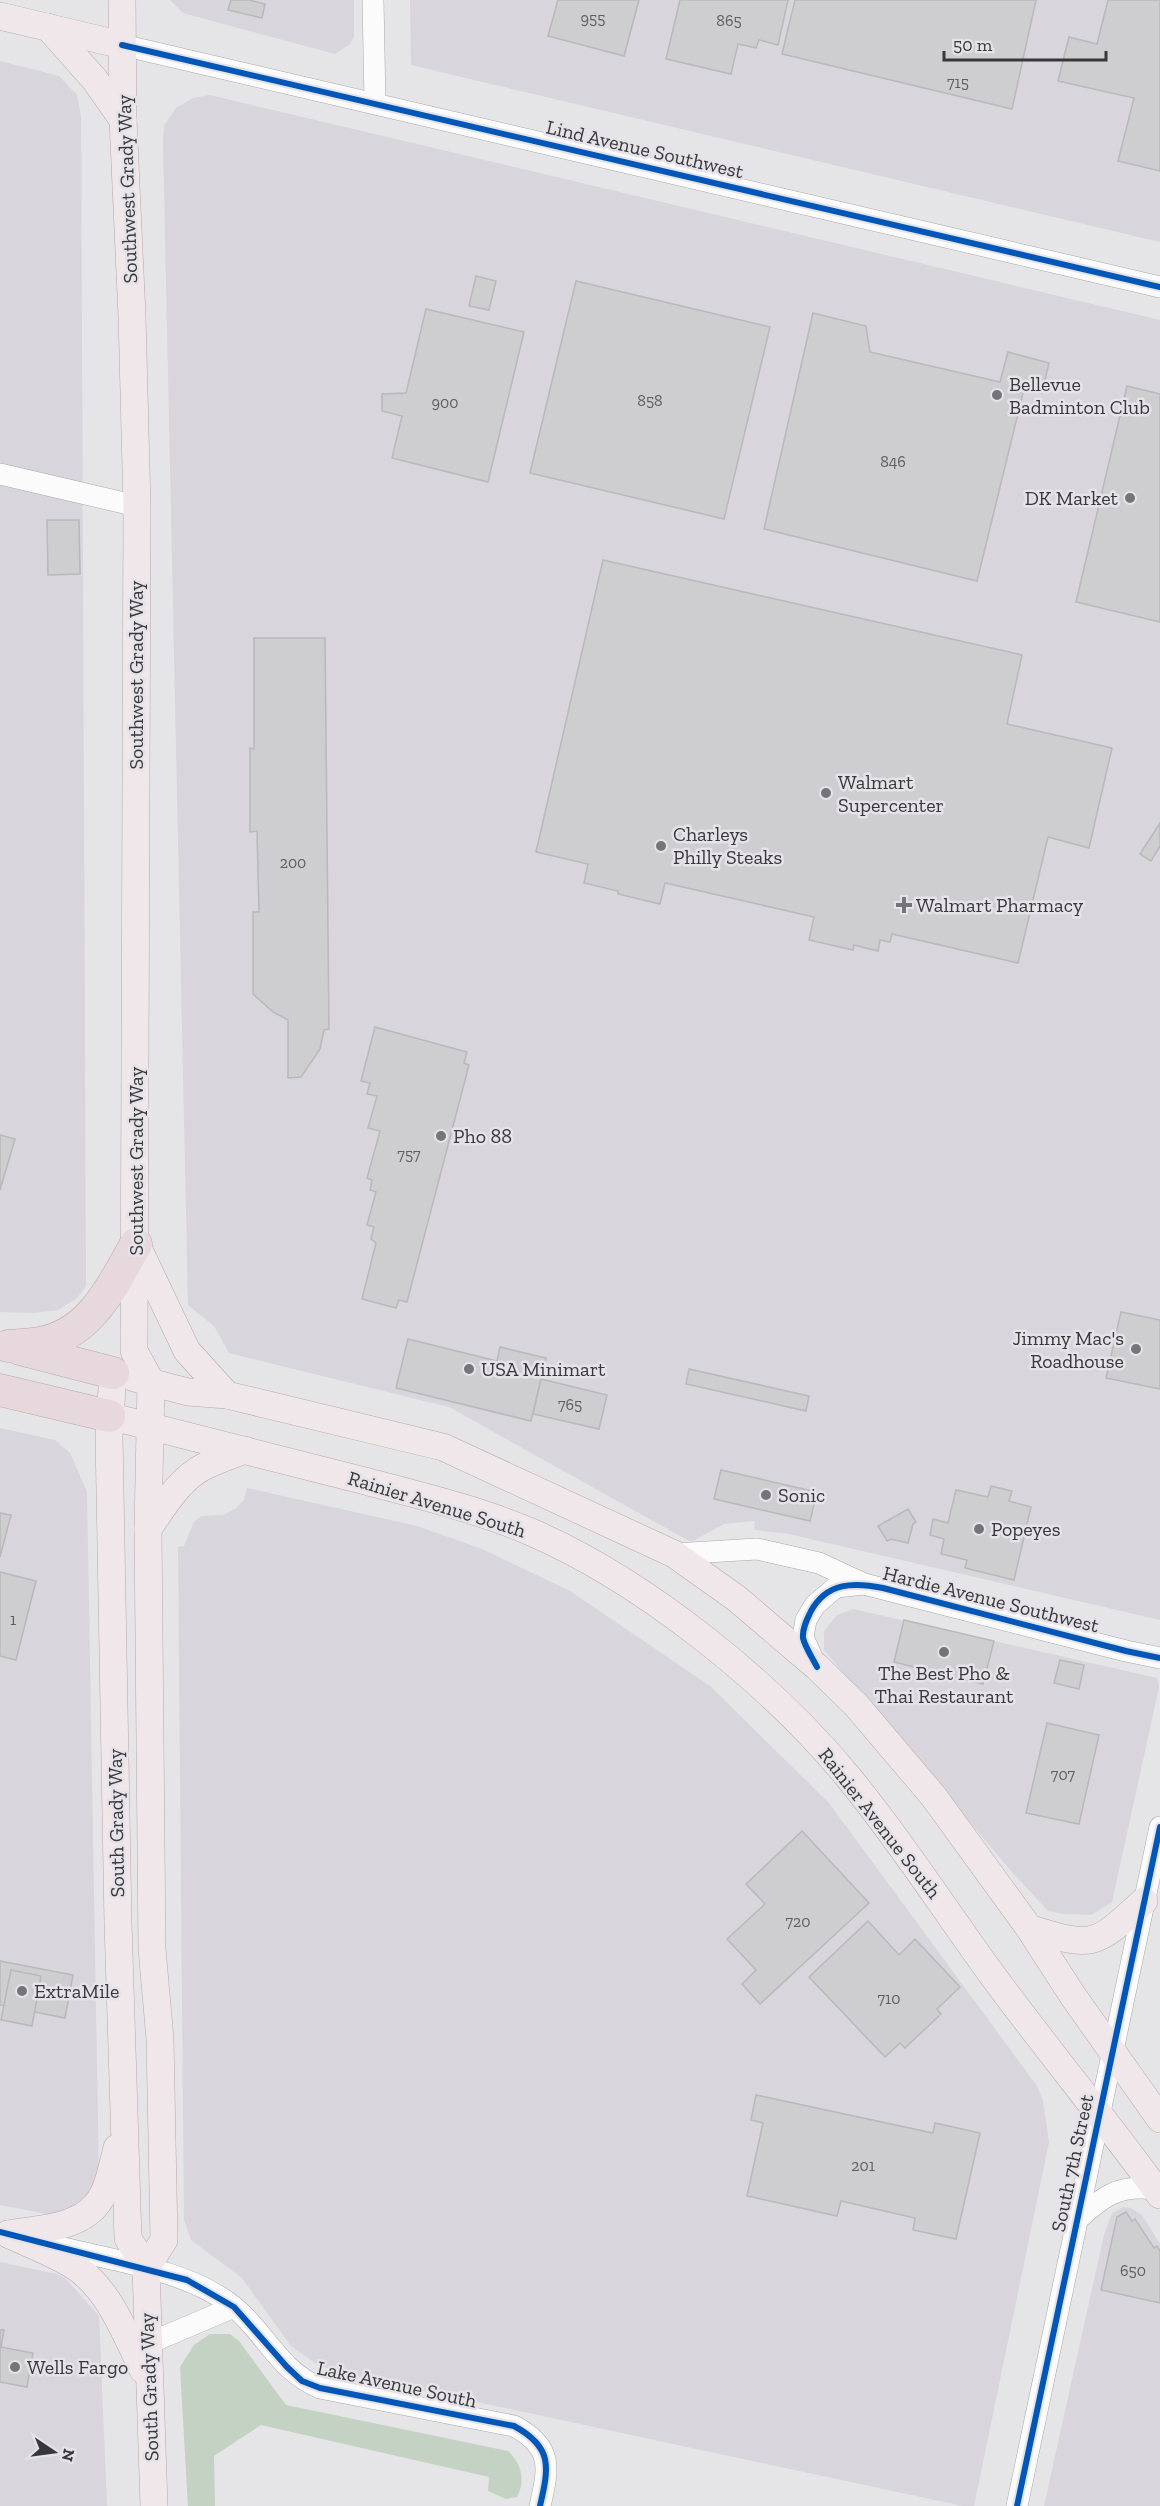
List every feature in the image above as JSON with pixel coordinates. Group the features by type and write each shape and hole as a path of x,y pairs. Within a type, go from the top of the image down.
{"highway":[{"path":"4,1345 42,1343 66,1334 91,1317 111,1288 136,1244"},
{"path":"4,1345 112,1373"},
{"path":"0,1390 109,1416"}],"main road":[{"name":"Southwest Grady Way","path":"122,0 123,120 132,316 137,506 134,1350 151,1382"},
{"name":"Lind Avenue Southwest","path":"0,16 122,45"},
{"path":"48,27 102,90 123,120"},
{"path":"136,1244 187,1351 227,1395"},
{"path":"112,1373 134,1350"},
{"path":"112,1373 188,1392 227,1395 443,1447 674,1554 735,1598 817,1667 856,1705 933,1797 1029,1928 1072,1996 1160,2118"},
{"name":"South Grady Way","path":"112,1373 109,1416 117,1923 128,2238 146,2268 154,2506"},
{"name":"South Grady Way","path":"146,2268 164,2240 160,2039 152,1949 148,1529 148,1426 151,1382"},
{"name":"Rainier Avenue South","path":"109,1416 462,1507 530,1532 585,1559 667,1611 744,1671 800,1725 848,1777 992,1974 1158,2192"},
{"path":"148,1529 172,1494 186,1479 204,1467 245,1450"},
{"path":"1029,1928 1064,1939 1081,1941 1096,1938 1110,1932 1144,1901"},
{"path":"4,2233 71,2223 94,2208 106,2186 125,2118"},
{"path":"4,2233 71,2264 95,2285 112,2308 148,2381"}],"street":[{"path":"373,0 375,103"},
{"name":"Lind Avenue Southwest","path":"122,45 1160,287"},
{"path":"0,474 137,506"},
{"name":"Hardie Avenue Southwest","path":"674,1554 757,1549 819,1563 864,1584 1160,1658"},
{"name":"Hardie Avenue Southwest","path":"817,1667 803,1637 806,1620 815,1605 836,1587 864,1584"},
{"name":"South 7th Street","path":"1017,2506 1160,1827"},
{"path":"1076,2221 1102,2197 1123,2189 1142,2187 1158,2192"},
{"name":"Lake Avenue South","path":"4,2233 188,2280 234,2307 287,2367 302,2381 311,2385 514,2426 532,2435 546,2457 547,2478 540,2506"},
{"path":"147,2344 234,2307"}],"shaded area":[{"path":"170,0 354,0 354,37 350,44 335,54 183,13"},
{"path":"410,0 1160,0 1160,242 411,65"},
{"path":"0,61 59,76 77,95 81,116 86,1286 77,1298 58,1310 34,1313 0,1312"},
{"path":"210,95 1160,320 1160,1620 789,1534 755,1530 754,1521 724,1524 691,1542 449,1407 229,1353 214,1326 188,1305 163,140 164,126 176,108 193,98"},
{"path":"0,1428 55,1440 70,1453 87,1492 99,2182 85,2202 58,2216 0,2205"},
{"path":"247,1488 417,1526 482,1549 570,1591 710,1686 829,1803 1037,2086 1043,2101 1049,2142 974,2506 963,2506 337,2372 315,2363 291,2346 242,2278 191,2240 184,2220 178,1547 184,1546 194,1522 201,1516 224,1515 236,1508 244,1500"},
{"path":"853,1609 1157,1678 1159,1687 1112,1902 1091,1915 1048,1911 1012,1872 824,1650 824,1631 837,1615"},
{"path":"1123,2207 1131,2208 1142,2215 1160,2244 1160,2506 1044,2506 1104,2235 1112,2213"},
{"path":"0,2262 65,2278 99,2316 107,2506 0,2506"}],"green space":[{"path":"210,2334 230,2334 239,2341 286,2405 508,2451 521,2472 520,2491 517,2497 506,2499 488,2491 489,2477 261,2425 214,2456 215,2506 188,2506 180,2367 194,2345"}],"building":[{"path":"231,0 249,0 265,4 262,18 228,10"},
{"path":"558,0 639,0 624,56 548,36"},
{"path":"680,0 788,0 778,45 759,40 756,48 738,44 731,74 666,59"},
{"path":"795,0 1036,0 1012,109 782,54"},
{"path":"1108,0 1160,0 1160,171 1118,161 1134,98 1058,81 1069,37 1097,44"},
{"path":"476,276 496,281 489,310 469,306"},
{"path":"576,281 770,327 724,519 530,473"},
{"path":"426,309 524,332 488,482 392,458 402,416 382,411 382,394 406,393"},
{"path":"813,313 866,326 870,352 1000,382 1008,352 1049,363 1042,393 1024,389 977,581 764,529"},
{"name":"DK Market","path":"1127,386 1160,394 1160,622 1076,602"},
{"path":"47,520 79,520 80,574 48,575"},
{"name":"Walmart Supercenter","path":"603,560 1022,655 1007,724 1112,748 1089,848 1048,837 1018,963 892,934 890,942 880,940 878,951 854,945 853,950 809,940 814,917 665,883 660,904 584,883 588,864 536,852"},
{"path":"254,638 325,638 329,1029 324,1030 320,1049 301,1077 288,1078 288,1020 273,1012 253,994 253,912 259,912 257,831 250,832 250,748 254,749"},
{"path":"1160,823 1160,846 1151,861 1140,854"},
{"path":"375,1027 467,1052 464,1063 469,1065 407,1302 399,1300 396,1308 362,1299 376,1243 371,1239 374,1227 367,1225 376,1192 370,1190 372,1180 367,1178 380,1131 368,1128 377,1096 367,1094 370,1083 361,1081"},
{"path":"0,1135 15,1139 0,1190"},
{"name":"Jimmy Mac's Roadhouse","path":"1121,1312 1160,1320 1160,1389 1106,1378"},
{"path":"408,1339 497,1361 500,1347 546,1358 531,1421 396,1388"},
{"path":"689,1369 809,1396 806,1411 686,1384"},
{"path":"541,1379 607,1395 599,1429 533,1414"},
{"name":"Sonic","path":"721,1470 817,1492 810,1521 714,1499"},
{"name":"Popeyes","path":"991,1486 1012,1491 1009,1501 1031,1507 1014,1580 965,1568 967,1560 941,1554 944,1539 930,1535 933,1519 948,1523 956,1490 988,1497"},
{"path":"908,1509 916,1522 913,1524 908,1543 891,1539 887,1541 878,1526"},
{"path":"0,1513 11,1515 0,1557"},
{"path":"0,1572 36,1581 16,1660 0,1656"},
{"name":"The Best Pho & Thai Restaurant","path":"904,1620 994,1641 983,1684 894,1662"},
{"path":"1060,1660 1084,1665 1079,1689 1054,1683"},
{"path":"1047,1723 1099,1735 1079,1824 1026,1813"},
{"path":"802,1831 869,1903 760,2004 742,1984 756,1970 727,1939 765,1904 746,1884"},
{"path":"868,1921 899,1955 915,1939 960,1987 937,2009 941,2014 905,2048 900,2043 885,2057 809,1977"},
{"path":"0,1961 73,1975 65,2018 0,2005"},
{"name":"ExtraMile","path":"11,1970 41,1976 32,2026 1,2020"},
{"path":"756,2095 933,2133 935,2123 980,2133 956,2239 913,2230 915,2218 841,2201 837,2216 747,2196 763,2123 751,2120"},
{"path":"1126,2212 1132,2221 1135,2219 1154,2248 1157,2246 1160,2251 1160,2303 1101,2290 1117,2217"},
{"name":"Wells Fargo","path":"0,2330 4,2330 1,2347 33,2353 27,2387 0,2382"}],"cycle path":[{"path":"122,45 1160,287"},
{"path":"817,1667 803,1638 806,1621 817,1601 825,1594 833,1589 852,1585 883,1588 1160,1658"},
{"path":"1017,2506 1160,1827"},
{"path":"0,2232 187,2280 234,2307 287,2367 302,2381 320,2388 514,2426 536,2442 545,2459 545,2480 540,2506"}],"place":[{"name":"Bellevue Badminton Club","path":"997,395"},
{"name":"DK Market","path":"1130,498"},
{"name":"Walmart Supercenter","path":"826,793"},
{"name":"Charleys Philly Steaks","path":"661,846"},
{"name":"Walmart Pharmacy","path":"904,905"},
{"name":"Pho 88","path":"441,1136"},
{"name":"Jimmy Mac's Roadhouse","path":"1136,1349"},
{"name":"USA Minimart","path":"469,1369"},
{"name":"Sonic","path":"766,1495"},
{"name":"Popeyes","path":"979,1529"},
{"name":"The Best Pho & Thai Restaurant","path":"944,1652"},
{"name":"ExtraMile","path":"22,1991"},
{"name":"Wells Fargo","path":"15,2367"}]}
